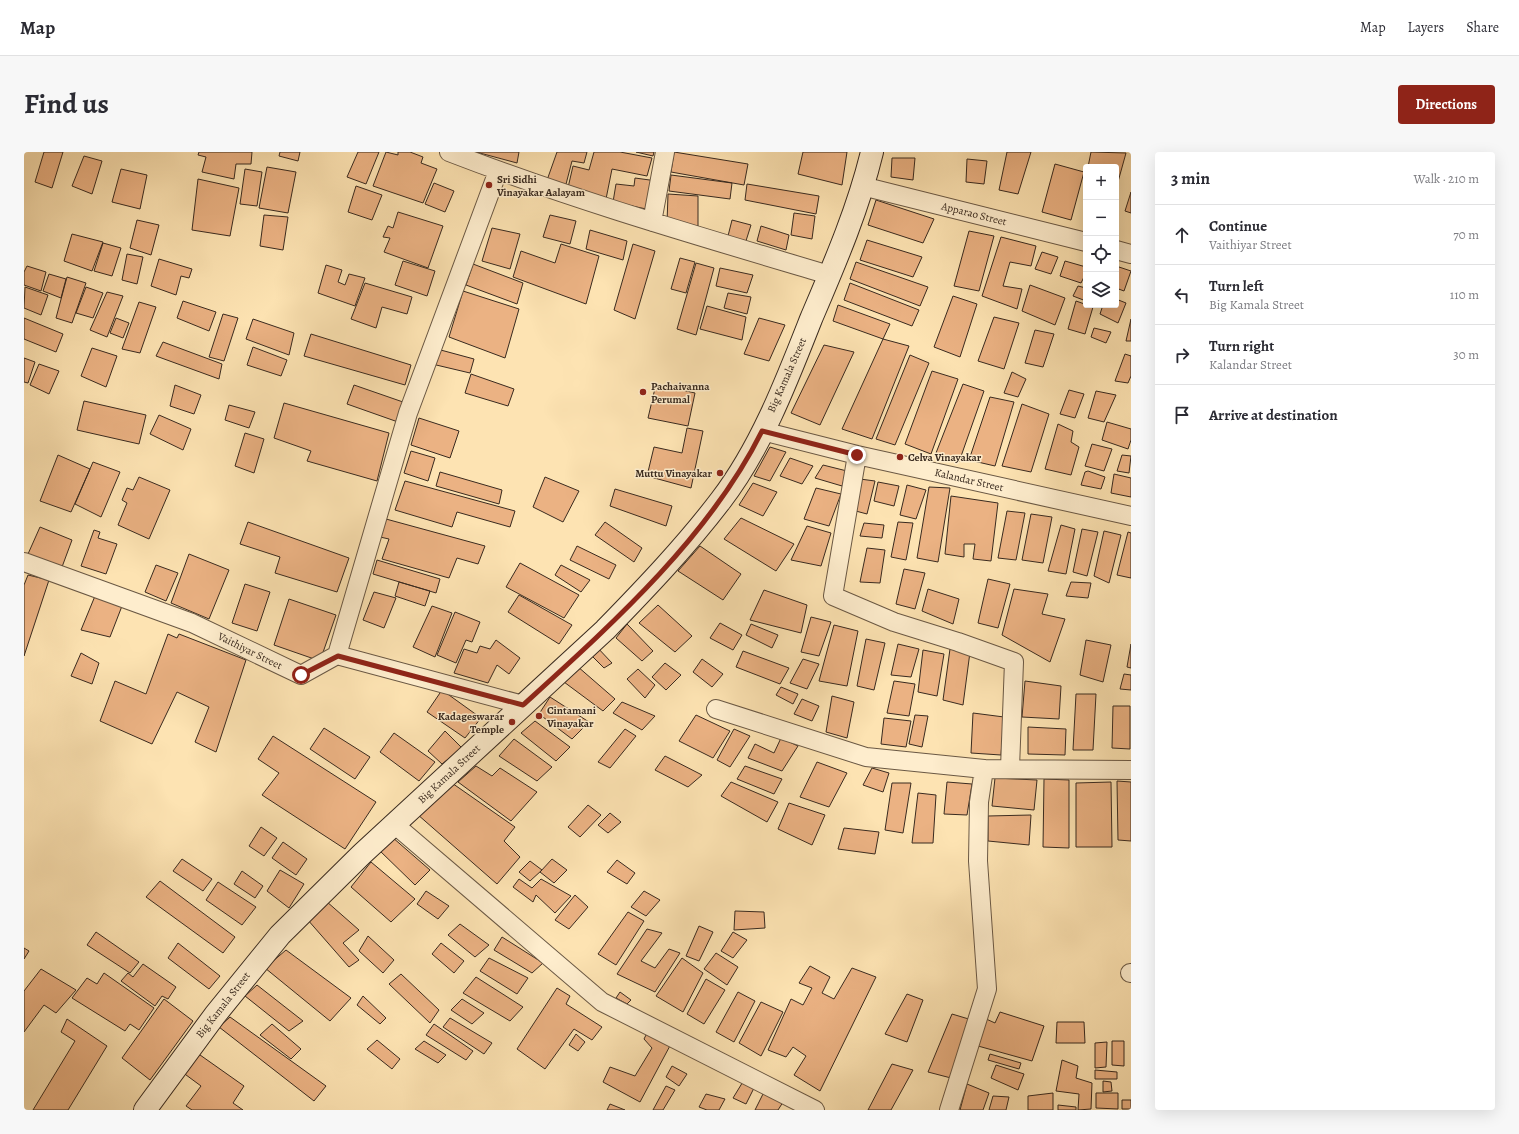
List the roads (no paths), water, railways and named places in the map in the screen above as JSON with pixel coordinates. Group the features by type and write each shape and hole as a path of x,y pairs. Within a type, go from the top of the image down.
{"main road":[{"name":"Big Kamala Street","path":"145,1110 215,1015 280,935 394,824 605,630 687,541 722,499 749,456 786,382 847,233 872,152"}],"street":[{"path":"448,152 498,171 652,222 829,276"},
{"path":"652,222 664,152"},
{"path":"498,171 408,413 338,656 523,705"},
{"name":"Apparao Street","path":"862,186 1083,241"},
{"path":"1119,251 1131,254"},
{"name":"Kalandar Street","path":"762,431 857,455 1131,516"},
{"path":"857,455 833,596 894,622 958,642 1014,662 1010,768"},
{"name":"Vaithiyar Street","path":"24,562 192,623 301,675 338,656"},
{"path":"716,709 866,757 984,769 1131,770"},
{"path":"949,1110 987,989 978,861 979,802 984,769"},
{"path":"394,824 602,1002 815,1110"}],"place":[{"name":"Sri Sidhi Vinayakar Aalayam","path":"489,185"},
{"name":"Pachaivanna Perumal","path":"643,392"},
{"name":"Celva Vinayakar","path":"900,457"},
{"name":"Muttu Vinayakar","path":"720,473"},
{"name":"Cintamani Vinayakar","path":"539,716"},
{"name":"Kadageswarar Temple","path":"512,722"}]}
